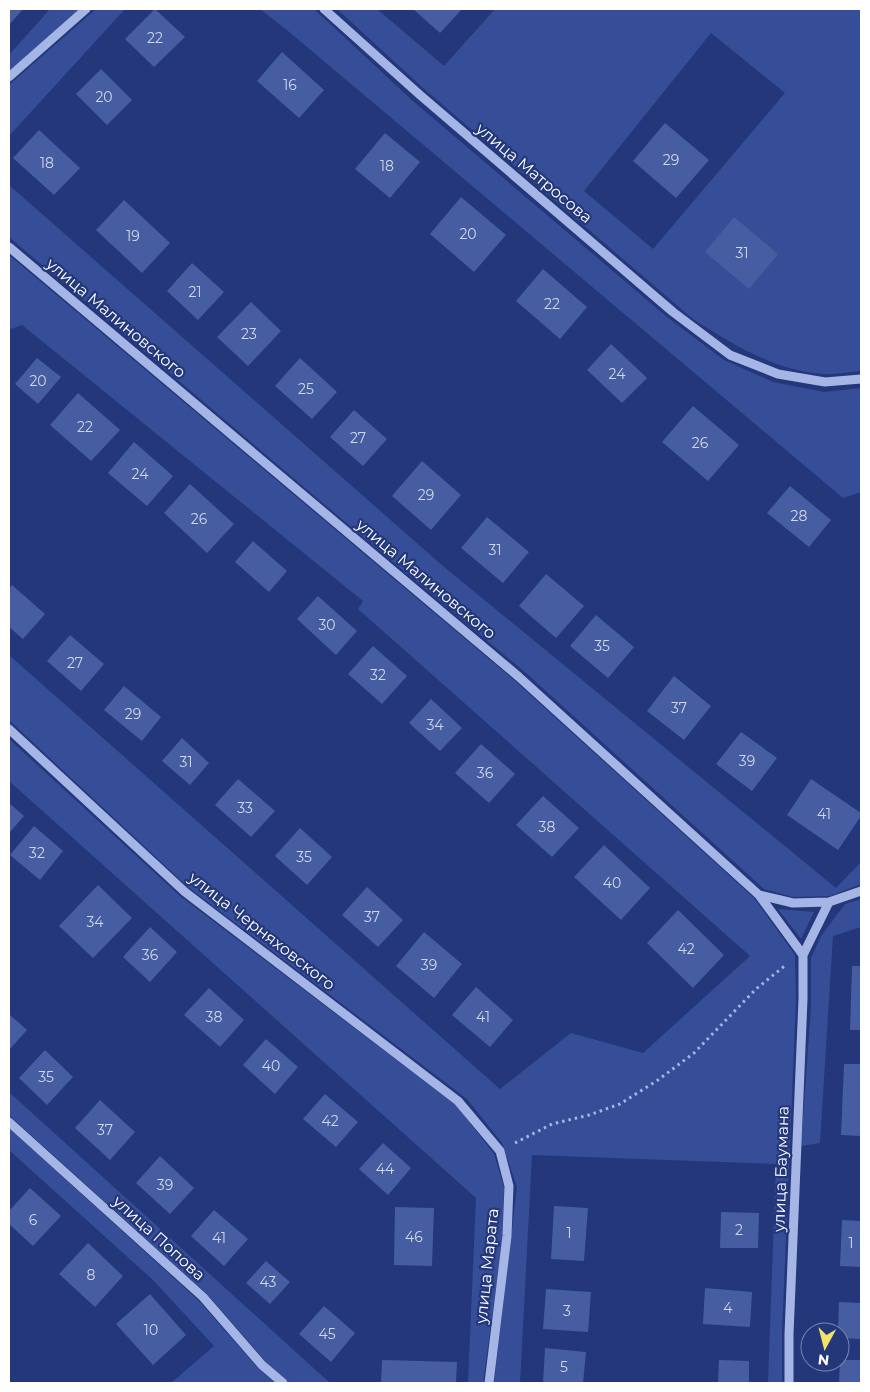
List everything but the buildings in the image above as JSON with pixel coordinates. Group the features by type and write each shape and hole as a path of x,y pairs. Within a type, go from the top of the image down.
{"street":[{"path":"9,78 86,9"},
{"name":"улица Матросова","path":"324,9 420,96 673,312 730,355 778,374 825,382 861,379"},
{"name":"улица Малиновского","path":"9,247 519,677 758,895 803,955"},
{"name":"улица Черняховского","path":"9,729 185,892 458,1101 500,1151"},
{"path":"758,895 793,903 829,902 861,891"},
{"path":"803,955 829,902"},
{"name":"улица Баумана","path":"789,1383 789,1334 803,1000 803,955"},
{"name":"улица Попова","path":"9,1122 203,1297 262,1364 283,1383"},
{"name":"улица Марата","path":"489,1383 507,1236 508,1186 500,1151"}],"path":[{"path":"500,1151 552,1124 589,1115 620,1104 658,1080 694,1053 756,989 781,967 803,955"}],"shaded area":[{"path":"50,9 80,9 9,72 9,55"},
{"path":"96,9 125,9 9,136 9,85"},
{"path":"260,9 314,9 414,102 667,317 724,360 773,382 824,392 861,388 861,492 843,498"},
{"path":"337,9 377,9 444,66 495,9 861,9 861,371 823,374 788,368 739,347 693,319 423,88","holes":["711,33 785,93 653,249 584,191"]},
{"path":"9,185 443,566 836,888 861,862 861,884 830,896 793,897 764,889 526,673 9,237"},
{"path":"9,255 515,681 754,898 795,955 796,1000 782,1332 782,1383 768,1383 776,1164 532,1155 520,1383 494,1383 517,1187 502,1143 467,1099 188,887 9,720 9,655 500,1089 571,1033 643,1053 750,956 358,609 363,601 22,325 11,329 9,327"},
{"path":"9,739 180,896 456,1105 494,1154 504,1187 503,1237 483,1383 468,1383 476,1198 9,781"},
{"path":"861,899 861,927 833,936 820,1143 801,1146 811,1007 811,958 821,936 845,904"},
{"path":"778,909 814,912 801,939"},
{"path":"9,1092 330,1383 290,1383 267,1363 208,1295 9,1115"},
{"path":"9,1128 199,1301 257,1367 275,1383 171,1383 214,1346 154,1281 9,1150"}]}
